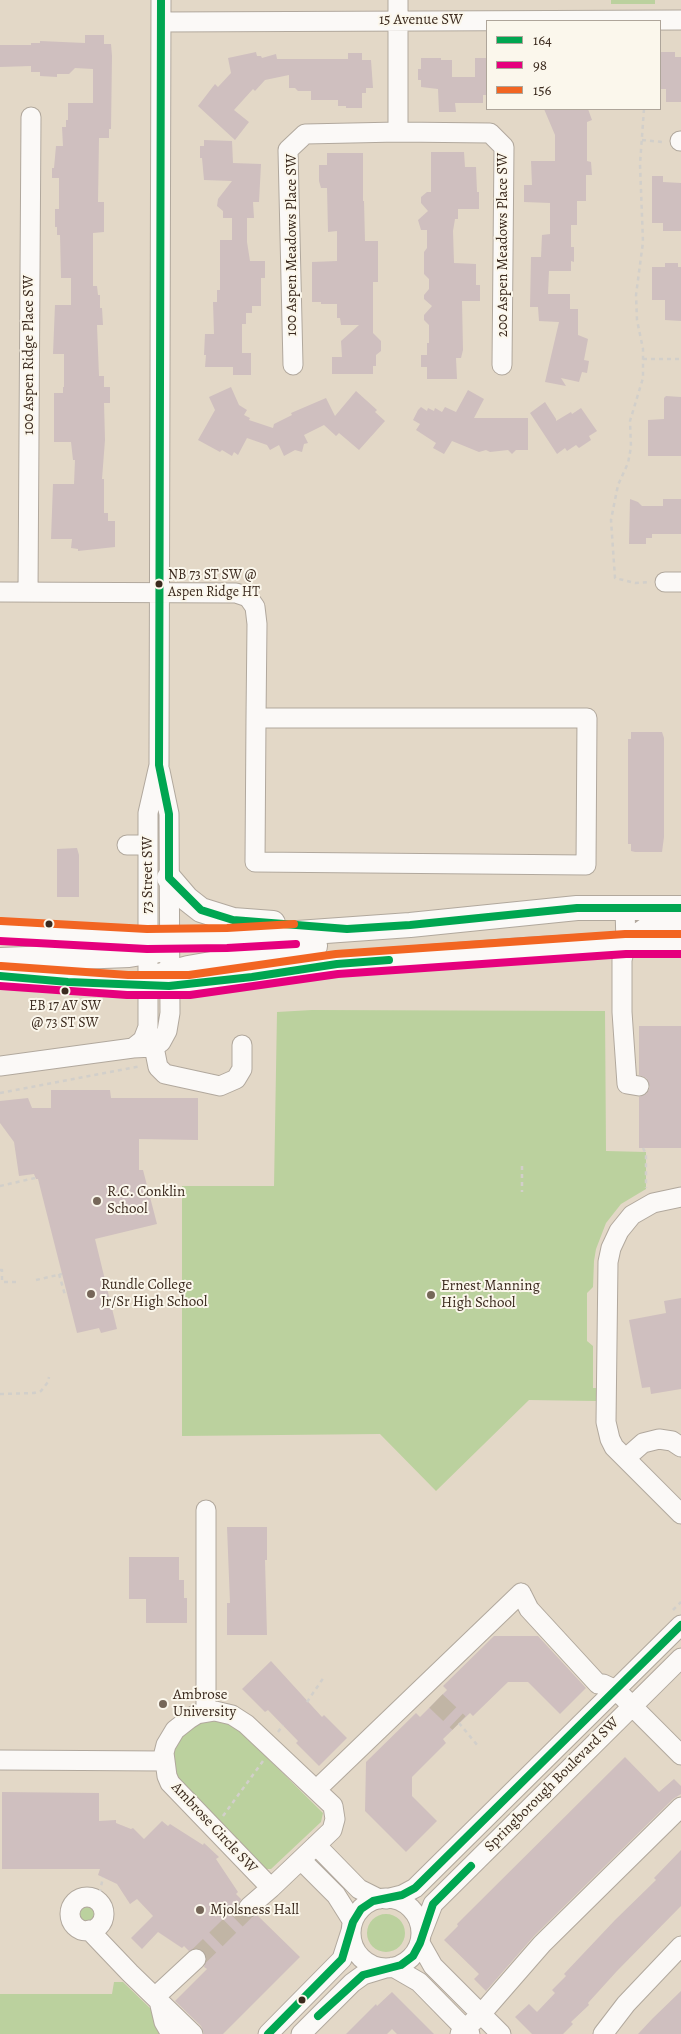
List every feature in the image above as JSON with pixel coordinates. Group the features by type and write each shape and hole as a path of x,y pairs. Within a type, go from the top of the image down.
{"main road":[{"path":"169,878 201,910 233,920 347,929"},
{"path":"0,960 154,944 410,925 577,908 681,908"},
{"path":"626,944 649,928 681,924"},
{"path":"162,982 410,925"},
{"path":"0,931 154,944"},
{"path":"0,976 162,982 252,977 337,964 626,944 681,944"}],"street":[{"name":"73 Street SW","path":"161,0 159,765 169,814 169,878 154,944 162,982"},
{"path":"398,0 398,132"},
{"name":"15 Avenue SW","path":"161,22 681,20"},
{"name":"100 Aspen Ridge Place SW","path":"28,592 31,117"},
{"name":"200 Aspen Meadows Place SW","path":"398,132 490,134 504,147 502,364"},
{"name":"100 Aspen Meadows Place SW","path":"293,365 288,150 305,134 398,132"},
{"path":"0,592 160,591 236,593 248,597 255,607 255,862 586,865 587,718 256,718"},
{"name":"73 Street SW","path":"159,765 148,813 148,845 154,944 162,982"},
{"path":"127,845 148,845"},
{"path":"625,908 626,944 622,960 622,1012 627,1084 639,1086"},
{"path":"0,1066 154,1047 161,1042 167,1032 170,1013 162,982"},
{"path":"134,1048 143,1040 162,982"},
{"path":"154,1047 158,1067 165,1074 220,1086 236,1079 242,1069 242,1045"},
{"path":"681,1196 653,1203 632,1215 619,1231 611,1248 608,1262 606,1422 614,1447 681,1514"},
{"path":"626,1458 643,1444 659,1439 672,1441 681,1447"},
{"path":"206,1510 206,1712"},
{"path":"317,1789 521,1593 536,1602 607,1675 616,1690"},
{"name":"Springborough Boulevard SW","path":"383,1899 402,1895 416,1888 681,1625"},
{"name":"Springborough Boulevard SW","path":"421,1939 433,1904 681,1658"},
{"name":"Springborough Boulevard SW","path":"616,1690 632,1706"},
{"path":"632,1706 681,1755"},
{"path":"0,1760 164,1762 166,1745 175,1730 189,1719 206,1712 224,1712 240,1719 317,1789 333,1806 336,1819 332,1830 272,1888 249,1907"},
{"name":"Ambrose Circle SW","path":"164,1762 170,1783 272,1888"},
{"path":"301,1860 336,1895 353,1925 354,1947 362,1958 373,1965 389,1968 419,1982 466,2032 542,1944 681,1807"},
{"path":"316,1845 360,1889 383,1899 400,1901 412,1909 419,1921 421,1939 433,1966 501,2034"},
{"path":"82,1897 98,1901 102,1905 104,1916 99,1926 89,1930 78,1928 70,1914 73,1904 82,1897"},
{"path":"268,2034 342,1959 353,1925 361,1909 383,1899"},
{"path":"89,1930 194,2034"},
{"path":"301,2034 362,1975 401,1965 413,1956 421,1939"},
{"path":"603,2034 626,2004 681,1946"},
{"path":"157,1999 196,1959"},
{"path":"157,1999 164,2022 171,2034"}],"path":[{"path":"644,110 640,164 643,242 636,295 637,320 643,349 643,378 630,420 631,447 628,463 618,485 611,520 615,578 636,583 673,582"},
{"path":"642,140 659,142 680,141"},
{"path":"643,359 681,359"},
{"path":"0,1093 148,1065"},
{"path":"643,1148 646,1152 646,1189"},
{"path":"522,1166 522,1192"},
{"path":"0,1186 35,1178"},
{"path":"0,1270 2,1270 2,1282 16,1282"},
{"path":"36,1280 61,1274 65,1295 67,1294"},
{"path":"0,1394 41,1391 48,1382 49,1377"},
{"path":"307,1702 324,1678"},
{"path":"459,1724 478,1746"},
{"path":"215,1831 220,1820 271,1748 282,1725"},
{"path":"98,1901 103,1877"}],"green space":[{"path":"611,0 655,0 655,4 611,4"},
{"name":"Ernest Manning High School","path":"312,1010 605,1011 606,1151 646,1152 646,1189 621,1204 606,1223 596,1249 593,1287 587,1293 587,1341 593,1346 593,1388 596,1388 596,1401 529,1400 436,1491 380,1434 182,1436 182,1186 274,1186 277,1012"},
{"path":"217,1721 231,1724 242,1733 323,1813 321,1822 271,1869 263,1869 176,1778 172,1764 174,1750 180,1737 190,1728 203,1722"},
{"path":"87,1904 94,1907 97,1914 94,1921 87,1924 80,1921 77,1914 80,1907"},
{"path":"386,1914 399,1920 405,1933 399,1946 386,1952 373,1946 367,1933 373,1920"},
{"path":"114,1982 123,1982 151,2009 166,2034 0,2034 0,1994 112,1994"}],"building":[{"path":"85,35 104,35 104,44 111,44 112,56 111,129 109,129 109,138 99,138 98,202 104,202 104,232 93,233 93,286 97,286 98,295 100,295 100,308 102,308 103,325 97,325 99,376 104,376 104,387 110,387 110,403 104,403 105,440 102,479 104,479 104,513 108,513 108,521 115,521 115,547 78,551 78,549 71,548 72,539 51,539 53,484 74,484 75,460 73,460 71,442 54,442 54,393 63,393 64,387 64,354 53,354 55,305 71,305 71,278 61,278 60,235 57,235 57,227 55,227 55,209 59,209 59,178 52,178 52,168 54,168 56,146 63,146 62,127 66,127 66,120 68,120 68,103 93,103 93,69 75,68 69,74 57,74 57,77 40,76 40,72 31,72 31,66 0,67 0,45 31,45 31,43 40,43 40,41 85,43"},
{"path":"256,52 257,56 262,58 276,54 277,59 348,59 348,53 362,53 362,60 371,60 373,88 366,88 366,93 362,93 362,108 346,108 346,106 338,106 338,100 311,100 311,91 298,91 295,88 289,88 289,75 265,80 255,91 253,89 234,110 249,122 235,140 198,106 215,84 218,87 231,73 228,58"},
{"path":"661,52 675,52 675,57 681,57 681,102 666,102 666,89 661,89"},
{"path":"421,58 441,58 441,60 452,60 452,77 475,77 475,58 486,58 486,95 483,95 483,103 455,103 456,112 439,112 438,89 421,87 421,80 418,80 418,69 421,69"},
{"path":"544,110 588,110 592,120 587,122 587,161 591,162 592,175 586,175 586,201 577,201 577,225 571,225 571,247 574,247 574,262 571,261 571,271 549,271 548,294 570,294 570,309 578,309 578,335 588,339 584,360 589,361 587,373 582,372 579,382 561,378 566,386 545,382 559,322 539,321 538,307 530,307 531,257 541,257 542,235 550,234 550,203 524,202 524,185 532,185 531,161 555,161 555,135"},
{"path":"204,140 232,141 233,163 261,164 259,202 253,202 254,218 247,218 247,242 250,261 265,261 265,278 261,278 261,306 252,306 252,313 246,313 246,324 242,324 242,353 251,353 251,375 233,375 233,367 205,367 205,334 214,334 213,302 217,302 217,290 220,290 220,240 232,240 232,218 223,218 223,211 217,206 218,199 232,181 204,180 200,146 204,146"},
{"path":"431,152 464,152 465,167 476,167 477,192 479,192 479,209 458,209 458,219 455,219 453,231 454,263 476,264 476,285 480,285 480,301 462,301 463,350 461,358 456,358 457,379 427,379 427,367 421,367 421,355 427,355 427,343 429,343 429,325 424,320 424,315 432,306 424,299 424,295 429,289 429,279 424,274 427,230 421,230 418,220 428,211 421,203 421,197 427,192 431,192"},
{"path":"327,153 363,153 365,241 378,241 378,282 373,282 373,333 381,341 381,351 376,355 376,366 373,366 373,374 332,374 332,357 342,357 341,341 359,325 341,325 340,318 337,318 337,304 312,302 312,262 337,261 337,231 328,232 327,188 321,188 319,181 319,165 327,165"},
{"path":"652,176 663,176 663,182 681,183 681,231 663,231 663,223 652,223"},
{"path":"665,263 678,263 678,267 681,267 681,321 665,320 665,300 652,300 652,267 665,267"},
{"path":"231,387 239,405 247,410 244,415 250,418 249,420 273,428 274,424 292,415 291,413 326,398 335,416 356,391 377,410 375,412 385,421 359,450 339,433 336,436 324,425 304,435 308,443 304,444 302,452 295,450 284,456 279,445 270,450 267,445 247,438 238,455 234,452 232,456 198,440 215,410 209,397"},
{"path":"468,390 484,399 474,418 528,418 528,450 516,450 512,454 508,450 490,452 486,450 479,452 452,441 444,454 433,448 436,443 416,430 420,424 413,420 418,410 421,407 427,411 428,408 434,411 435,408 442,412 445,407 456,412"},
{"path":"666,396 681,397 681,456 648,456 648,420 664,419 664,398"},
{"path":"545,402 556,421 581,408 597,431 589,436 591,440 579,448 576,445 567,451 565,448 557,454 530,413"},
{"path":"630,499 642,506 663,506 663,499 681,499 681,534 652,534 652,538 646,538 646,544 629,544"},
{"path":"631,732 662,732 664,738 664,837 662,852 635,852 631,851 631,844 628,844 628,739 631,739"},
{"path":"77,848 79,855 79,897 57,897 57,849"},
{"path":"639,1026 681,1026 681,1148 639,1148 639,1097 647,1093 650,1087 646,1078 639,1075"},
{"name":"R.C. Conklin School","path":"51,1090 110,1090 111,1098 198,1098 198,1140 139,1139 139,1170 143,1170 157,1224 95,1239 117,1329 101,1333 99,1328 77,1333 38,1179 36,1179 34,1174 19,1176 14,1142 0,1123 0,1101 28,1098 32,1108 51,1108"},
{"path":"681,1298 681,1389 651,1394 650,1387 642,1388 629,1320 666,1313 664,1301"},
{"path":"227,1527 267,1527 267,1560 265,1560 267,1635 227,1635 227,1603 230,1603"},
{"path":"129,1557 179,1557 179,1580 184,1580 184,1598 187,1598 187,1623 146,1623 146,1599 129,1599"},
{"path":"494,1636 538,1636 586,1688 560,1714 528,1682 508,1682 473,1716 470,1713 443,1739 446,1743 412,1777 412,1796 437,1821 406,1852 365,1811 366,1762 416,1713 420,1717 447,1690 443,1686"},
{"path":"271,1661 322,1717 324,1715 347,1738 319,1766 296,1743 298,1741 268,1710 265,1712 242,1689"},
{"path":"625,1757 659,1792 674,1779 681,1786 681,1794 673,1799 534,1936 486,1991 474,1979 479,1974 444,1940 458,1926 457,1924"},
{"name":"Mjolsness Hall","path":"2,1792 99,1793 99,1821 116,1820 116,1823 131,1829 133,1828 144,1839 162,1821 168,1826 170,1824 203,1845 204,1843 219,1857 216,1859 238,1892 236,1894 241,1899 238,1909 241,1915 251,1918 257,1915 300,1957 223,2034 204,2034 201,2026 175,2001 207,1969 204,1967 207,1957 205,1952 199,1948 189,1951 184,1946 182,1948 158,1932 142,1949 131,1938 153,1916 137,1899 130,1904 117,1884 98,1875 100,1869 2,1869"},
{"path":"681,1850 681,1906 617,1971 588,2003 589,2005 571,2022 573,2024 563,2034 532,2034 515,2017 529,2004 537,2012 555,1993 552,1990 566,1976 564,1974 656,1880 654,1878"},
{"path":"681,1991 681,2034 638,2034 653,2018"},
{"path":"392,1992 434,2034 397,2034 392,2029 387,2034 346,2034 376,2004 377,2006"}],"tunnel":[{"path":"436,1701 459,1723"},
{"path":"196,1959 249,1907"}],"transit line":[{"name":"164","path":"161,0 159,765 169,814 169,878 201,910 233,920 347,929 410,925 577,908 681,908"},
{"name":"156","path":"1,921 147,929 227,928 294,924"},
{"name":"156","path":"1,966 128,975 189,975 336,954 625,934 681,934"},
{"name":"98","path":"0,941 147,949 227,948 296,944"},
{"name":"98","path":"0,986 127,995 190,995 338,974 626,954 681,954"},
{"name":"164","path":"0,976 68,982 169,986 252,977 337,964 389,960"},
{"name":"164","path":"268,2034 342,1959 353,1922 361,1909 373,1901 402,1895 415,1888 681,1625"},
{"name":"164","path":"318,2016 363,1975 401,1965 413,1956 420,1943 433,1904 471,1866"}],"place":[{"name":"NB 73 ST SW @ Aspen Ridge HT","path":"159,584"},
{"name":"EB 17 AV SW @ 73 ST SW","path":"65,991"},
{"name":"R.C. Conklin School","path":"97,1201"},
{"name":"Rundle College Jr/Sr High School","path":"91,1294"},
{"name":"Ernest Manning High School","path":"431,1295"},
{"name":"Ambrose University","path":"163,1704"},
{"name":"Mjolsness Hall","path":"200,1910"}]}
